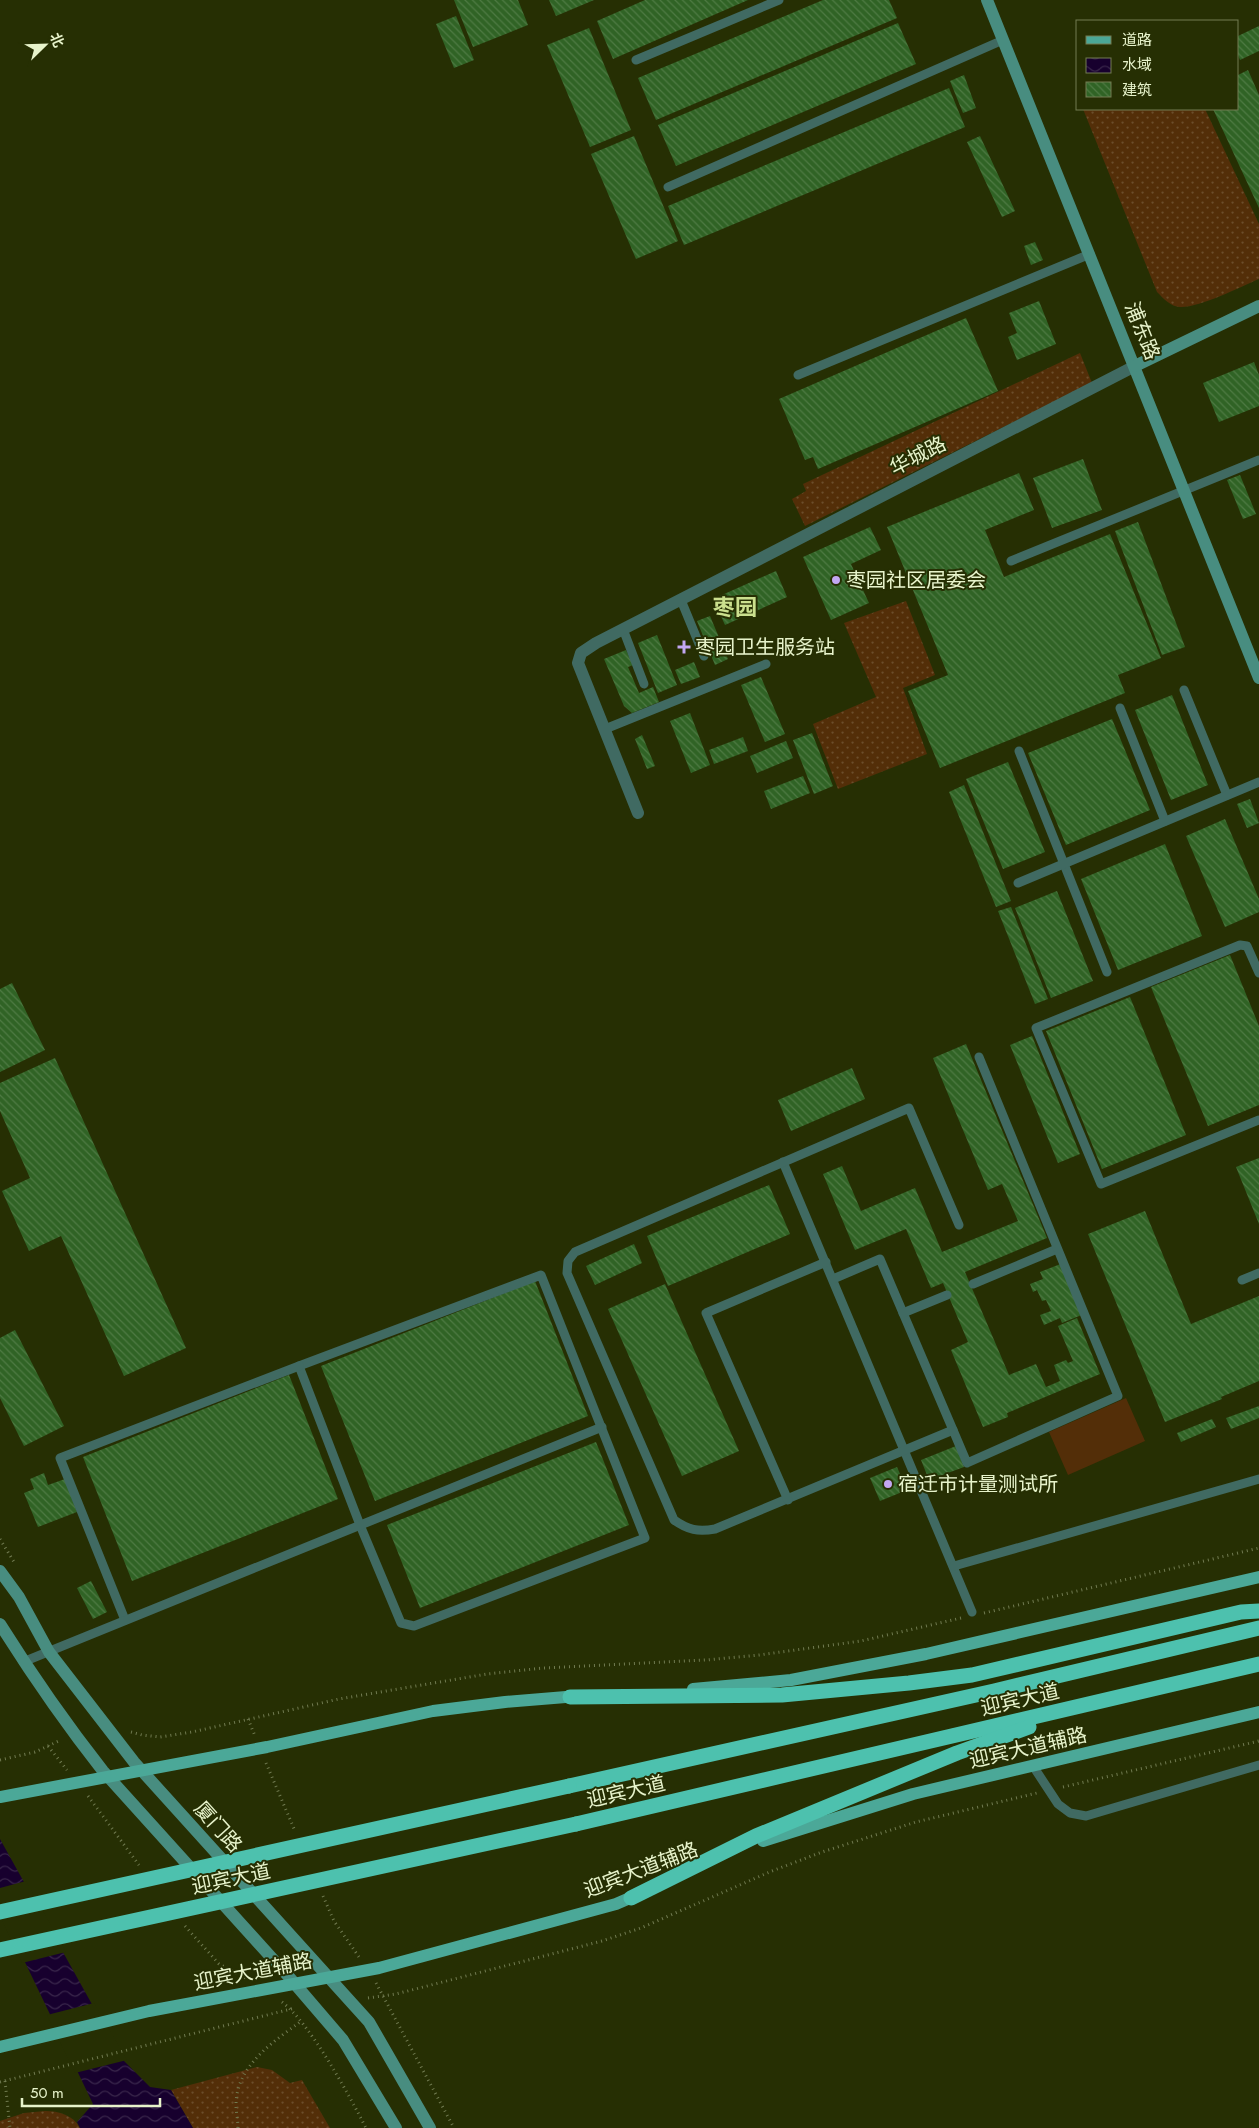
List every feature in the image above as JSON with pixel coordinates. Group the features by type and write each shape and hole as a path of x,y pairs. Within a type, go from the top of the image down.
{"highway":[{"path":"570,1697 782,1695 909,1683 972,1675 1241,1612 1259,1611"},
{"name":"迎宾大道","path":"0,1912 994,1691 1259,1628"},
{"name":"迎宾大道","path":"0,1950 576,1824 1259,1664"},
{"path":"631,1898 756,1836 816,1810 958,1753 1092,1704"}],"main road":[{"path":"0,1797 259,1748 433,1711 505,1702 731,1687 791,1680 926,1654 1259,1577"},
{"name":"迎宾大道辅路","path":"0,2047 149,2011 368,1970 606,1907 775,1836 913,1794 1259,1712"}],"street":[{"name":"浦东路","path":"987,0 1259,678"},
{"name":"华城路","path":"638,813 578,663 581,653 623,629 1135,366 1259,306"},
{"name":"厦门路","path":"0,1571 19,1597 49,1652 140,1770 369,2022 430,2128"},
{"path":"0,1624 23,1662 108,1776 295,1984 342,2040 396,2128"}],"lane":[{"path":"636,60 779,0"},
{"path":"668,187 1003,40"},
{"path":"798,375 1090,254"},
{"path":"1011,561 1259,460"},
{"path":"680,600 704,656"},
{"path":"623,629 644,684"},
{"path":"605,730 766,664"},
{"path":"1184,690 1227,795"},
{"path":"1120,708 1165,821"},
{"path":"1019,751 1107,972"},
{"path":"1018,883 1259,782"},
{"path":"1259,973 1248,946 1240,945 1036,1028 1101,1184 1259,1120"},
{"path":"833,1279 880,1259 967,1463 1118,1396 979,1057"},
{"path":"954,1430 715,1529 703,1531 686,1529 674,1520 567,1273 568,1262 575,1252 909,1108 959,1225"},
{"path":"783,1162 906,1450 972,1615"},
{"path":"973,1284 1057,1248"},
{"path":"788,1500 706,1313 826,1262"},
{"path":"1242,1280 1259,1273"},
{"path":"125,1620 60,1458 299,1366 541,1275 645,1538 414,1626 402,1623 360,1524 299,1366"},
{"path":"903,1313 948,1295"},
{"path":"23,1662 602,1427"},
{"path":"954,1566 1259,1479"},
{"path":"1035,1769 1058,1804 1070,1813 1086,1816 1259,1765"}],"path":[{"path":"127,1730 142,1735 160,1737 192,1732 339,1699 487,1674 543,1668 706,1660 759,1655 860,1641 1259,1548"},
{"path":"248,1719 298,1839"},
{"path":"1059,1788 1259,1741"},
{"path":"0,1760 7,1758"},
{"path":"350,2001 384,1996 602,1941 641,1928 763,1875 822,1852 916,1822 1040,1793"},
{"path":"322,1894 334,1921 384,1996 454,2128"},
{"path":"0,2082 291,2009 314,2006"},
{"path":"291,2009 317,2046 366,2128"},
{"path":"238,2128 236,2103 242,2078 263,2049 300,2022"},
{"path":"5,2081 10,2128"}],"shaded area":[{"path":"1083,110 1205,110 1259,224 1259,279 1220,296 1188,306 1173,306 1157,292"},
{"path":"1080,353 1092,383 805,526 792,499 806,491 803,484"},
{"path":"906,601 935,675 903,688 927,754 838,789 813,724 876,697 844,623"},
{"path":"1126,1398 1145,1441 1068,1475 1049,1432"},
{"path":"257,2067 272,2070 290,2083 302,2080 330,2128 193,2128 171,2090"},
{"path":"45,2111 70,2117 80,2128 0,2128 0,2121 24,2113"}],"water":[{"path":"0,1839 123,2060 150,2087 171,2090 193,2128 80,2128 77,2122 93,2104 0,1910"}],"pier":[{"path":"26,1881 66,1952 22,1963 0,1916 0,1888"},
{"path":"94,2003 127,2060 75,2073 47,2015"}],"building":[{"path":"454,0 518,0 528,25 473,47"},
{"path":"549,0 594,0 556,16"},
{"path":"645,0 748,0 613,59 597,21"},
{"path":"823,0 889,0 897,18 656,120 638,78"},
{"path":"456,16 474,60 454,68 436,24"},
{"path":"898,23 916,64 676,166 658,125"},
{"path":"1259,26 1259,51 1240,60 1239,36"},
{"path":"589,28 631,130 590,147 547,45"},
{"path":"1248,70 1259,95 1259,208 1213,110 1239,110 1239,74"},
{"path":"964,75 976,108 963,113 950,81"},
{"path":"949,88 965,127 684,245 668,206"},
{"path":"634,136 678,241 636,259 591,154"},
{"path":"980,136 1015,211 1002,217 967,142"},
{"path":"1035,242 1043,260 1031,265 1024,246"},
{"path":"1039,301 1056,344 1017,360 1008,337 1017,333 1009,313"},
{"path":"966,318 998,391 818,469 813,457 805,460 779,399"},
{"path":"1254,362 1259,375 1259,406 1219,422 1203,383"},
{"path":"1083,459 1102,510 1052,528 1033,478"},
{"path":"1019,473 1034,510 985,530 1004,577 1110,534 1161,658 1118,675 1125,693 940,768 908,691 948,675 887,527"},
{"path":"1240,475 1256,514 1243,519 1227,480"},
{"path":"1138,522 1185,647 1162,655 1115,531"},
{"path":"870,527 881,550 851,564 869,603 831,620 803,557"},
{"path":"776,571 787,597 725,625 713,599"},
{"path":"710,616 728,659 715,665 697,621"},
{"path":"657,635 677,685 658,693 638,643"},
{"path":"626,650 633,665 628,667 639,693 653,687 659,702 632,713 624,706 604,659"},
{"path":"694,662 700,677 681,684 675,670"},
{"path":"761,677 785,734 765,742 741,685"},
{"path":"1172,695 1208,785 1171,800 1135,710"},
{"path":"690,713 710,765 691,773 670,721"},
{"path":"1112,719 1150,810 1066,845 1028,753"},
{"path":"812,733 833,786 814,794 793,740"},
{"path":"642,735 655,766 647,769 635,739"},
{"path":"743,737 748,751 714,764 709,750"},
{"path":"786,741 793,758 757,773 750,756"},
{"path":"1008,762 1045,852 1003,869 966,779"},
{"path":"803,776 810,793 771,809 764,791"},
{"path":"964,785 1011,901 996,907 949,792"},
{"path":"1250,799 1259,823 1247,828 1237,804"},
{"path":"1225,819 1259,899 1259,912 1225,927 1186,836"},
{"path":"1165,844 1202,936 1118,970 1081,879"},
{"path":"1057,891 1093,981 1051,998 1015,908"},
{"path":"1011,907 1048,999 1035,1004 998,911"},
{"path":"1230,955 1259,1026 1259,1105 1208,1126 1151,987"},
{"path":"12,983 45,1050 0,1072 0,989"},
{"path":"1130,997 1186,1135 1102,1169 1046,1031"},
{"path":"1032,1036 1080,1154 1058,1163 1010,1045"},
{"path":"966,1044 1047,1238 965,1272 1009,1375 1036,1364 1046,1387 1060,1381 1054,1365 1066,1360 1068,1363 1073,1361 1058,1326 1077,1318 1100,1374 1007,1413 1008,1417 983,1427 951,1350 968,1342 943,1283 931,1288 906,1229 855,1250 823,1174 842,1166 861,1211 915,1188 942,1252 1018,1221 1002,1184 988,1190 933,1058"},
{"path":"55,1058 186,1348 124,1376 61,1236 29,1251 2,1191 30,1178 0,1111 0,1083"},
{"path":"852,1068 865,1099 791,1131 778,1100"},
{"path":"1259,1158 1259,1224 1236,1167"},
{"path":"769,1185 790,1234 668,1286 647,1236"},
{"path":"1145,1211 1191,1324 1259,1296 1259,1381 1221,1397 1222,1399 1165,1422 1088,1234"},
{"path":"634,1244 642,1263 595,1285 586,1266"},
{"path":"1063,1263 1084,1314 1062,1323 1060,1318 1044,1325 1040,1315 1051,1311 1046,1300 1042,1301 1037,1290 1033,1292 1030,1284 1043,1279 1040,1272"},
{"path":"535,1281 588,1416 375,1501 321,1366"},
{"path":"665,1284 739,1451 682,1476 608,1309"},
{"path":"15,1330 64,1426 24,1446 0,1398 0,1338"},
{"path":"289,1375 338,1499 132,1581 83,1457"},
{"path":"1259,1406 1259,1418 1231,1429 1226,1418"},
{"path":"1212,1419 1216,1427 1181,1442 1177,1433"},
{"path":"596,1442 629,1525 420,1608 387,1525"},
{"path":"956,1446 964,1467 929,1480 921,1460"},
{"path":"897,1467 907,1490 880,1501 870,1478"},
{"path":"44,1473 48,1485 65,1479 77,1512 38,1527 24,1493 34,1489 30,1479"},
{"path":"91,1581 107,1612 93,1619 77,1588"}],"place":[{"name":"枣园社区居委会","path":"836,580"},
{"name":"枣园卫生服务站","path":"684,647"},
{"name":"宿迁市计量测试所","path":"888,1484"}],"district":[{"name":"枣园","path":"735,607"}]}
